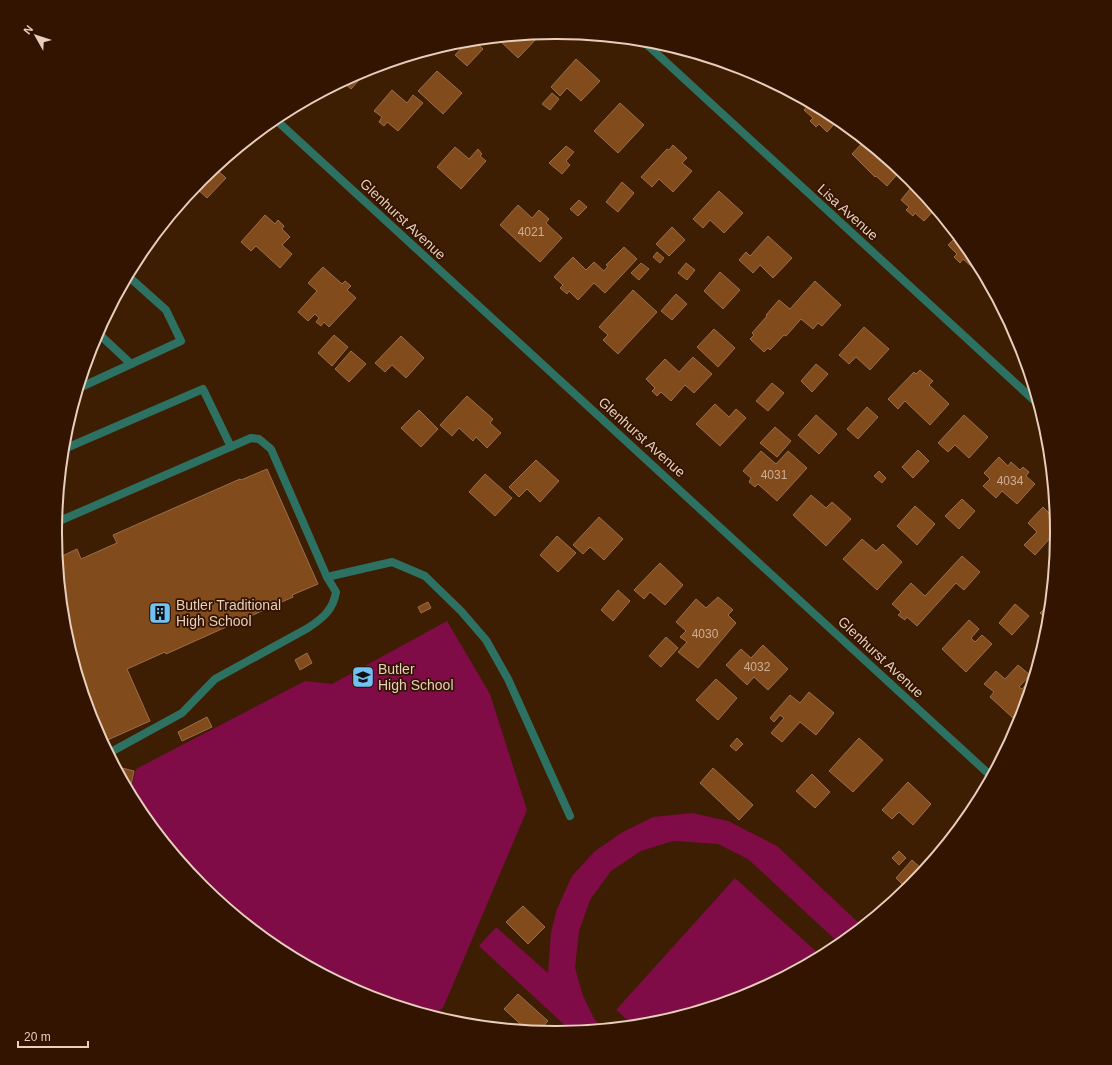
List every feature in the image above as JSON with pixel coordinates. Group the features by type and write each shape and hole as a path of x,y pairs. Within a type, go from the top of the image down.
{"street":[{"name":"Lisa Avenue","path":"650,48 1030,397"},
{"name":"Glenhurst Avenue","path":"280,124 987,772"},
{"path":"85,385 181,341 166,310 133,280"},
{"path":"103,338 131,364"},
{"path":"70,446 203,389 231,447"},
{"path":"63,520 251,438 259,439 271,449 327,577 336,592 334,604 321,619 302,632 215,679 182,713 113,751"},
{"path":"327,577 392,562 425,576 461,611 486,640 508,679 570,816"}],"shaded area":[{"path":"447,621 490,694 527,810 443,1008 438,1011 397,1000 338,975 309,960 256,924 231,904 185,858 164,833 132,784 136,769 305,681 332,684"},
{"path":"692,813 728,821 777,846 858,922 835,939 748,859 718,844 673,841 641,851 611,871 590,900 579,931 575,968 583,996 595,1020 599,1024 565,1026 479,946 496,927 548,973 551,932 557,909 572,876 594,852 621,833 653,817"},
{"path":"735,878 816,952 774,975 715,1000 652,1017 628,1021 616,1010"}],"building":[{"path":"536,40 518,58 501,42"},
{"path":"479,45 483,49 467,66 455,55 462,48"},
{"path":"576,59 600,81 581,101 567,88 560,96 551,87"},
{"path":"437,71 462,93 443,114 418,91"},
{"path":"358,81 351,89 347,86"},
{"path":"392,90 407,103 413,95 423,103 398,131 387,122 384,126 379,122 382,117 374,111"},
{"path":"552,93 559,99 550,110 542,104"},
{"path":"620,103 644,125 618,153 594,131"},
{"path":"806,107 834,125 827,132 819,124 816,127 810,121 813,118 804,110"},
{"path":"673,145 687,158 682,163 692,171 673,192 659,179 652,187 641,177 667,149 669,150"},
{"path":"861,145 896,175 887,186 876,176 875,177 852,154"},
{"path":"566,146 574,152 566,161 570,165 562,174 549,163"},
{"path":"455,147 469,159 478,149 482,154 480,156 486,161 461,189 437,167"},
{"path":"219,172 226,178 207,198 200,191"},
{"path":"622,182 634,193 618,212 606,202"},
{"path":"910,189 932,213 924,221 915,213 913,216 906,210 909,207 901,200"},
{"path":"719,191 743,213 724,233 710,220 703,228 693,219"},
{"path":"579,200 587,207 578,216 570,209"},
{"path":"518,205 532,218 539,210 549,219 546,223 562,238 540,262 500,225"},
{"path":"265,215 275,224 278,220 284,226 282,229 290,237 282,245 292,254 280,268 256,246 251,251 241,242"},
{"path":"672,227 685,240 669,256 656,244"},
{"path":"768,236 792,258 773,278 760,265 753,273 739,260 746,252 750,256"},
{"path":"953,240 971,266 963,259 960,263 954,257 957,254 948,245"},
{"path":"624,247 637,259 605,293 594,283 578,300 569,291 567,294 560,288 563,285 554,277 573,257 586,270 594,262 604,271 608,266 606,265"},
{"path":"657,252 664,258 660,263 653,257"},
{"path":"641,263 649,269 639,280 631,273"},
{"path":"686,263 695,270 687,280 678,273"},
{"path":"323,267 342,284 345,281 351,286 347,290 356,298 329,327 324,322 321,326 316,322 319,318 315,314 308,321 298,312 317,291 308,283"},
{"path":"720,272 740,290 723,309 704,291"},
{"path":"815,281 841,305 822,326 818,323 813,329 801,319 786,336 784,335 770,350 768,348 764,352 750,339 754,335 752,333 779,300 790,309"},
{"path":"633,290 657,312 618,354 603,340 608,335 599,327"},
{"path":"676,294 687,304 672,320 661,311"},
{"path":"864,327 889,349 870,370 856,357 849,364 839,355"},
{"path":"714,329 735,348 718,367 697,347"},
{"path":"334,335 348,347 332,366 318,353"},
{"path":"401,336 424,358 406,378 392,365 385,372 375,363"},
{"path":"351,351 366,364 349,382 335,369"},
{"path":"693,357 712,374 694,393 685,385 671,401 661,392 657,396 652,391 655,388 646,379 665,359 679,372"},
{"path":"816,364 828,374 812,392 801,381"},
{"path":"920,370 933,381 929,385 949,404 930,425 905,401 898,409 888,399 914,372 916,374"},
{"path":"772,383 784,393 768,411 756,401"},
{"path":"467,396 493,419 490,423 501,433 487,448 476,437 473,441 459,428 452,436 440,425"},
{"path":"715,404 729,417 736,409 746,418 720,446 696,424"},
{"path":"867,407 878,417 858,439 847,429"},
{"path":"419,410 438,429 421,447 401,428"},
{"path":"816,415 837,434 819,454 798,435"},
{"path":"964,415 988,437 969,458 955,445 948,452 938,443"},
{"path":"775,427 791,441 777,457 760,443"},
{"path":"918,450 929,461 913,478 902,467"},
{"path":"761,451 776,464 788,451 807,468 777,501 758,484 755,487 749,482 751,478 743,471"},
{"path":"999,457 1008,466 1011,462 1020,470 1023,467 1029,472 1026,476 1035,484 1017,504 1002,491 996,498 983,486 990,479 984,473"},
{"path":"536,460 559,481 540,502 527,489 519,497 509,487"},
{"name":"Butler Traditional High School","path":"267,469 318,584 292,595 293,597 166,654 165,652 127,669 150,721 108,740 89,691 79,660 67,597 63,555 77,549 81,559 117,543 113,535 240,479 241,480"},
{"path":"879,471 886,478 882,483 874,476"},
{"path":"485,474 512,498 495,516 469,492"},
{"path":"811,495 826,508 832,502 851,519 826,546 793,515"},
{"path":"962,499 975,511 959,529 945,516"},
{"path":"915,506 935,524 917,545 897,526"},
{"path":"1043,507 1049,513 1050,539 1035,555 1024,545 1037,532 1028,523"},
{"path":"599,517 623,539 604,560 590,547 583,554 573,545"},
{"path":"557,536 576,553 558,572 540,555"},
{"path":"862,539 876,551 883,544 902,562 877,590 843,559"},
{"path":"962,556 980,572 964,590 956,583 917,626 907,617 905,620 898,615 901,612 892,604 911,583 925,596"},
{"path":"660,563 683,585 665,605 650,592 644,599 634,590"},
{"path":"618,590 630,601 613,621 601,610"},
{"path":"718,597 733,610 728,615 736,623 698,668 678,652 687,642 680,637 686,631 676,622 696,599 706,608"},
{"path":"428,602 431,608 421,613 418,607"},
{"path":"1015,604 1029,616 1012,635 999,623"},
{"path":"969,620 979,629 971,638 975,642 982,635 992,644 966,672 942,649"},
{"path":"666,637 678,648 661,667 649,656"},
{"path":"763,645 788,669 768,690 754,677 747,685 726,665 741,649 751,658"},
{"path":"307,653 312,663 300,670 295,660"},
{"path":"1018,665 1029,674 1027,678 1019,687 1022,689 1025,686 1013,718 990,697 994,692 984,684 996,671 1005,679"},
{"path":"716,679 737,698 718,720 696,700"},
{"path":"809,692 834,713 816,735 800,722 782,742 771,733 784,718 780,715 774,722 770,718 790,695 800,703"},
{"path":"207,717 212,727 182,741 178,732"},
{"path":"737,738 743,744 736,751 730,746"},
{"path":"859,738 883,760 853,792 829,771"},
{"path":"123,768 134,771 131,783"},
{"path":"713,768 753,805 739,820 700,783"},
{"path":"812,774 830,792 815,808 796,791"},
{"path":"908,782 931,804 913,825 899,812 892,819 882,810"},
{"path":"899,851 906,858 899,865 892,858"},
{"path":"912,860 919,866 902,884 896,878"},
{"path":"523,906 545,927 528,944 506,922"},
{"path":"518,994 548,1021 544,1026 521,1025 504,1009"}],"place":[{"name":"Butler Traditional High School","path":"160,613"},
{"name":"Butler High School","path":"363,677"}]}
